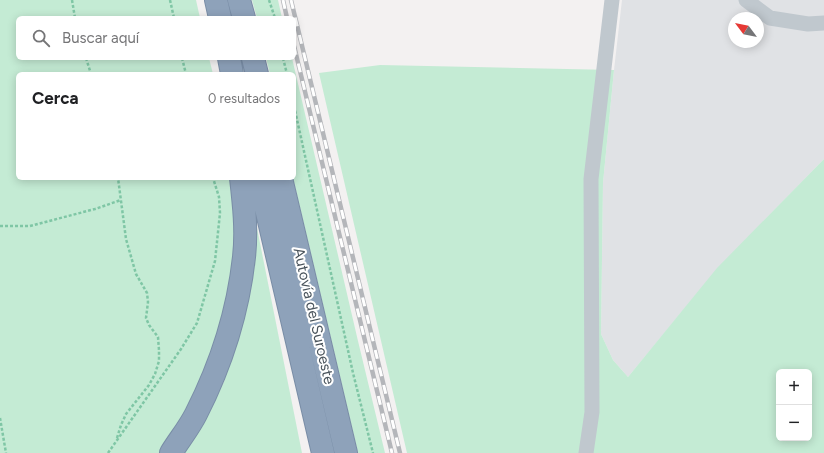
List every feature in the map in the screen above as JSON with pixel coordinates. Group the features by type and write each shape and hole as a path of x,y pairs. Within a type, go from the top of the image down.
{"highway":[{"path":"216,0 220,16"},
{"path":"239,0 243,16"},
{"path":"229,60 232,72"},
{"path":"254,60 256,72"},
{"path":"171,453 195,416 218,367 234,315 244,257 244,211 241,180"},
{"name":"Autovía del Suroeste","path":"260,180 320,448"},
{"name":"Autovía del Suroeste","path":"281,180 346,453"}],"lane":[{"path":"586,453 592,412 590,179 612,0"},
{"path":"746,0 770,18 808,24 824,23"}],"path":[{"path":"72,0 75,16"},
{"path":"170,0 174,16"},
{"path":"269,0 274,16"},
{"path":"87,60 90,72"},
{"path":"182,60 186,72"},
{"path":"284,60 286,72"},
{"path":"296,115 353,374 373,453"},
{"path":"117,440 126,414 149,385 155,374 159,361 158,337 146,318 148,302 147,293 136,274 126,239 118,180"},
{"path":"108,453 181,349 197,323 208,292 216,254 220,213 219,197 214,180"},
{"path":"0,226 30,226 95,209 121,200"},
{"path":"0,418 6,453"}],"shaded area":[{"path":"622,0 824,0 824,159 718,268 628,377 613,360 601,334 603,183"}],"green space":[{"path":"0,0 196,0 200,16 16,16 16,60 210,60 212,72 16,72 16,180 233,180 236,244 232,281 217,344 191,404 161,453 0,453"},
{"path":"252,0 278,0 282,16 256,16"},
{"path":"266,60 292,60 295,72 270,72"},
{"path":"380,65 614,70 603,183 601,334 613,360 628,377 717,268 824,159 824,453 407,453 319,73"},
{"path":"296,75 385,453 358,453 293,180 296,180"},
{"path":"247,180 302,453 183,453 224,382 253,255"}],"railway":[{"path":"283,0 287,16"},
{"path":"291,0 295,16"},
{"path":"296,21 400,453"},
{"path":"296,54 392,453"}]}
